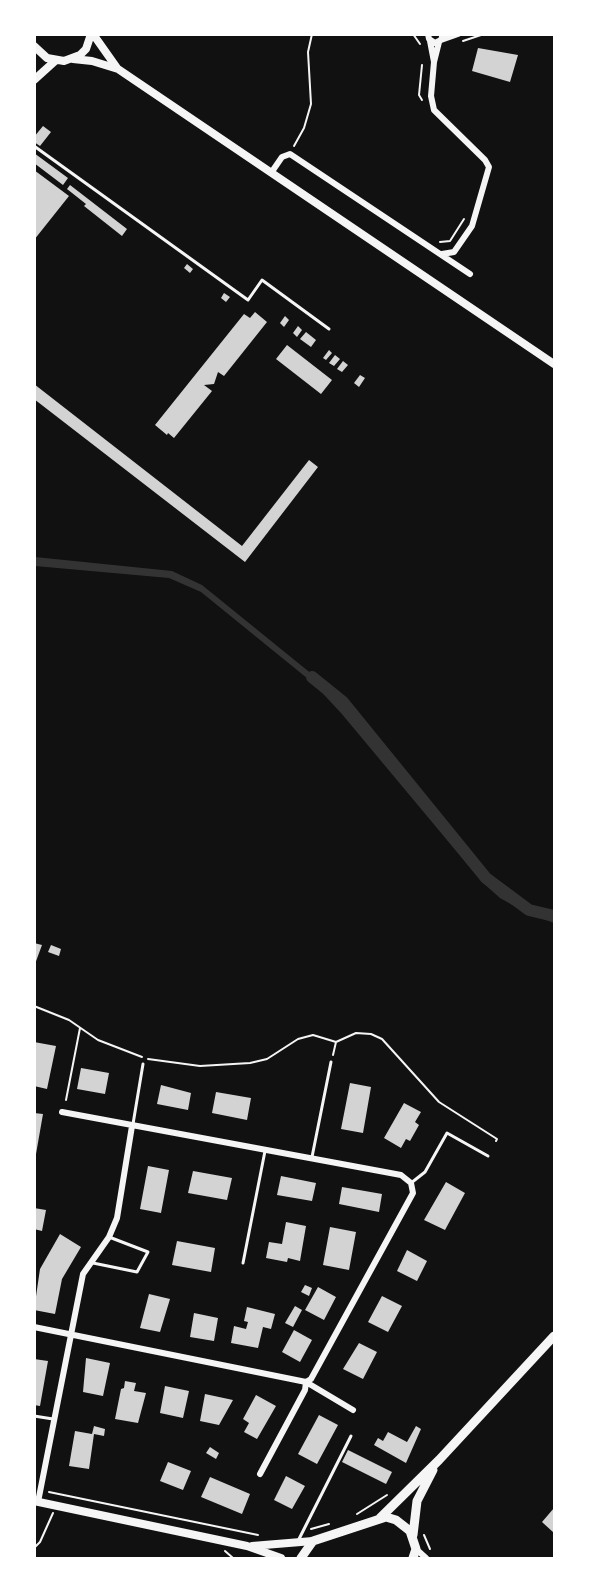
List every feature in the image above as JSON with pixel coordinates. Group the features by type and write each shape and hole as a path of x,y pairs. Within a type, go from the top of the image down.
{"main road":[{"path":"300,1558 313,1541 380,1518 439,1460 555,1336"},
{"path":"413,1537 419,1494 439,1460"},
{"path":"380,1518 396,1520 406,1527 413,1537 416,1549 413,1558"}],"street":[{"path":"73,59 86,49 92,34"},
{"path":"92,34 118,69"},
{"path":"437,252 443,254 453,252 472,226 489,170 485,160 434,110 431,96 428,37 457,38"},
{"path":"431,64 441,39"},
{"path":"34,46 40,53 55,61 73,59 92,61 118,69 555,364"},
{"path":"34,80 55,61"},
{"path":"271,173 282,157 290,153 470,274"},
{"path":"62,1112 401,1175 411,1183 413,1192 311,1379 306,1382"},
{"path":"132,1126 117,1218 109,1236 83,1274 36,1501 247,1546 281,1558"},
{"path":"34,1327 306,1382 353,1410"},
{"path":"260,1474 305,1390 306,1382"},
{"path":"247,1546 313,1541"},
{"path":"416,1549 426,1558"}],"lane":[{"path":"34,146 248,300 262,280 329,329"},
{"path":"312,1158 330,1062"},
{"path":"132,1126 143,1064"},
{"path":"411,1183 425,1172 447,1133 488,1156"},
{"path":"243,1263 265,1149"},
{"path":"91,1262 137,1272 148,1252 109,1236"},
{"path":"34,1416 54,1420"},
{"path":"297,1543 351,1436"}],"path":[{"path":"290,153 304,128 311,104 308,52 312,34"},
{"path":"413,34 423,49"},
{"path":"457,38 484,34"},
{"path":"424,105 419,94 422,65 431,64"},
{"path":"439,242 450,241 465,216"},
{"path":"34,1006 69,1020 98,1040 155,1061 200,1066 267,1059 305,1036 320,1036 336,1042"},
{"path":"66,1100 80,1028"},
{"path":"330,1062 336,1042 356,1032 371,1034 389,1044 440,1102 497,1139 496,1141"},
{"path":"348,1518 368,1509 394,1490"},
{"path":"47,1491 265,1535"},
{"path":"34,1548 51,1518"},
{"path":"303,1531 336,1521"},
{"path":"423,1530 434,1554"}],"shaded area":[{"path":"35,557 172,571 202,585 313,675 357,721 488,880 526,906 554,915 554,923 523,911 500,898 482,882 341,713 313,683 201,592 169,578 35,566"}],"building":[{"path":"478,48 518,55 510,82 472,71"},
{"path":"43,126 51,132 40,146 34,142 34,137"},
{"path":"34,153 68,178 63,185 34,163"},
{"path":"34,170 69,196 34,240"},
{"path":"70,185 127,229 122,236 84,206 86,204 67,189"},
{"path":"187,264 193,269 190,273 184,268"},
{"path":"224,293 230,297 226,302 221,298"},
{"path":"255,312 267,322 224,376 218,372 214,384 204,385 212,391 174,438 168,433 167,435 155,425 244,314 250,318"},
{"path":"285,316 289,320 284,327 280,323"},
{"path":"298,326 302,330 297,337 293,333"},
{"path":"306,332 316,340 311,347 300,339"},
{"path":"287,345 332,380 321,394 276,359"},
{"path":"329,350 332,353 326,360 323,358"},
{"path":"335,355 340,359 334,366 329,363"},
{"path":"343,361 348,365 342,372 337,369"},
{"path":"360,375 365,378 359,387 354,383"},
{"path":"34,384 242,546 309,460 318,467 245,562 34,399"},
{"path":"34,943 42,945 35,964 34,964"},
{"path":"51,945 61,949 59,956 48,952"},
{"path":"34,1042 56,1046 47,1089 34,1086"},
{"path":"81,1068 109,1073 105,1094 77,1089"},
{"path":"350,1083 371,1087 363,1133 341,1129"},
{"path":"161,1085 191,1093 188,1110 157,1104"},
{"path":"216,1092 251,1098 247,1120 212,1113"},
{"path":"404,1103 421,1112 415,1122 419,1125 410,1141 406,1139 401,1148 384,1138"},
{"path":"34,1113 43,1114 36,1154 34,1154"},
{"path":"148,1166 169,1170 161,1213 140,1209"},
{"path":"193,1171 232,1178 227,1200 188,1193"},
{"path":"281,1176 316,1183 312,1201 277,1195"},
{"path":"446,1182 465,1193 445,1230 424,1220"},
{"path":"342,1187 382,1194 379,1212 339,1204"},
{"path":"34,1208 46,1210 42,1231 34,1229"},
{"path":"286,1222 306,1226 300,1261 288,1258 287,1262 266,1258 269,1242 282,1244"},
{"path":"330,1227 356,1232 349,1270 323,1265"},
{"path":"60,1234 81,1247 62,1279 55,1314 34,1310 40,1269"},
{"path":"177,1241 215,1248 211,1272 172,1265"},
{"path":"407,1250 427,1261 417,1281 397,1271"},
{"path":"305,1285 312,1288 309,1296 301,1292"},
{"path":"318,1287 336,1297 324,1320 305,1310"},
{"path":"149,1294 170,1299 160,1332 140,1328"},
{"path":"382,1296 402,1306 388,1332 368,1322"},
{"path":"295,1306 302,1310 293,1327 285,1323"},
{"path":"247,1307 275,1314 271,1329 263,1327 258,1348 231,1343 234,1326 246,1329 248,1322 244,1321"},
{"path":"194,1313 218,1318 214,1341 190,1337"},
{"path":"294,1330 312,1340 300,1362 282,1352"},
{"path":"359,1343 377,1352 363,1379 343,1369"},
{"path":"86,1358 110,1363 103,1396 83,1392"},
{"path":"34,1359 48,1361 40,1406 34,1405"},
{"path":"125,1381 136,1383 134,1391 146,1393 138,1423 115,1419 121,1389 124,1388"},
{"path":"165,1386 189,1391 183,1418 160,1413"},
{"path":"205,1394 233,1400 219,1425 200,1421"},
{"path":"256,1395 276,1406 257,1439 244,1432 249,1423 243,1419"},
{"path":"319,1415 338,1425 317,1464 298,1454"},
{"path":"94,1426 105,1429 104,1436 94,1434 89,1469 69,1466 75,1431 92,1434"},
{"path":"416,1426 421,1429 406,1463 374,1445 378,1438 383,1441 388,1432 407,1442"},
{"path":"210,1447 219,1453 216,1459 206,1453"},
{"path":"348,1450 392,1472 386,1484 342,1462"},
{"path":"168,1462 191,1471 183,1490 160,1481"},
{"path":"286,1476 305,1486 292,1509 274,1500"},
{"path":"210,1477 250,1494 242,1514 201,1497"},
{"path":"554,1508 554,1533 542,1522"}],"waterway":[{"path":"312,677 343,702 486,878 529,910 554,916"}]}
